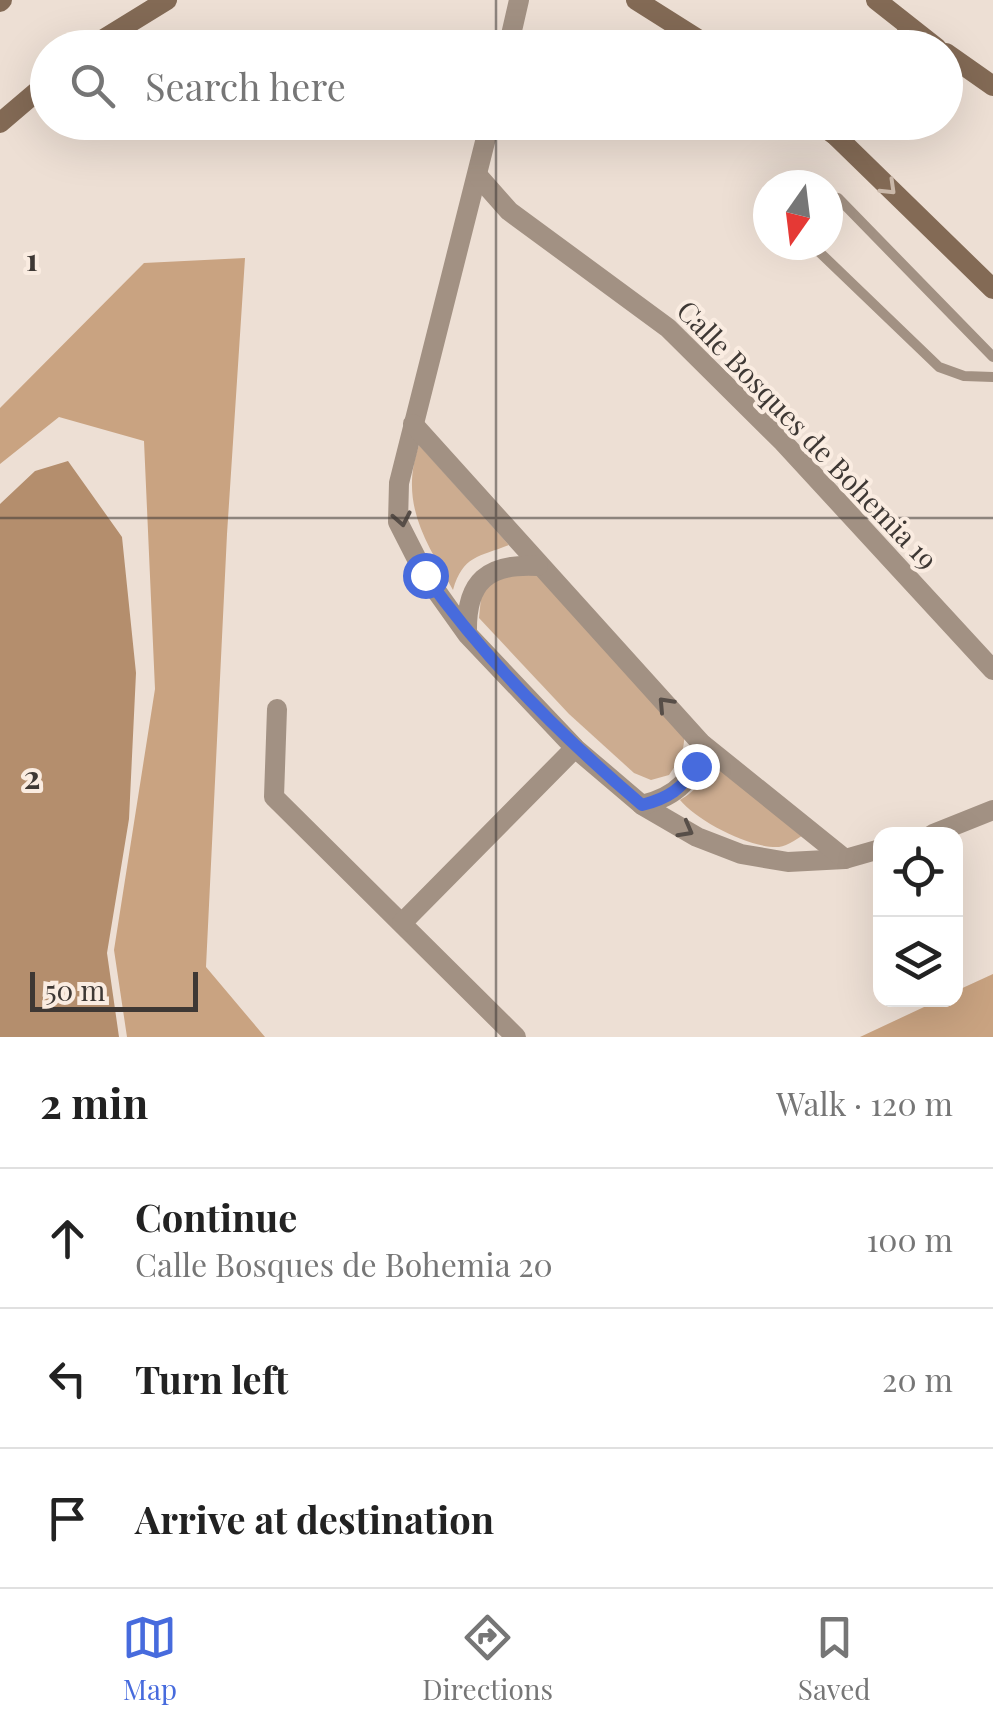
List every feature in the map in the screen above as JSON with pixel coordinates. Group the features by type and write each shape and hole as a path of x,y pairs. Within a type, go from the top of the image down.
{"main road":[{"path":"119,30 168,0"},
{"path":"636,0 684,30"},
{"path":"879,2 901,30"},
{"path":"963,65 993,86"},
{"path":"0,123 30,97"},
{"path":"840,140 993,289"}],"street":[{"path":"513,30 520,2"},
{"path":"486,140 399,483 398,522 425,575 468,634 575,748 642,805 697,837 740,854 788,862 844,859 873,851"},
{"name":"Calle Bosques de Bohemia 19","path":"478,176 509,210 668,328 783,442 993,670"},
{"path":"412,424 701,743 844,859"},
{"path":"468,634 467,604 482,578 508,564 538,566"},
{"path":"277,709 274,798 516,1037"},
{"path":"642,805 665,799 684,786 696,766 701,743"},
{"path":"402,922 575,748"},
{"path":"950,827 993,810"}],"lane":[{"path":"843,203 993,357"},
{"path":"828,260 939,367 964,376 993,378"}],"shaded area":[{"path":"245,258 206,967 265,1037 127,1037 114,950 155,689 144,441 59,417 0,464 0,408 144,263"},
{"path":"419,445 509,545 467,564 453,590 425,537 414,503 412,485"},
{"path":"68,461 122,537 136,673 129,819 107,953 119,1037 0,1037 0,504 35,471"},
{"path":"535,572 683,725 682,751 669,775 651,780 634,773 569,714 479,618 482,587 496,579"},
{"path":"709,757 807,833 782,846 767,846 725,832 688,808 680,800 700,782"},
{"path":"993,974 993,1037 860,1037 924,1007 963,1007 963,988"}],"route":[{"path":"425,575 468,634 575,748 642,805 665,799 684,786 696,766"}]}
